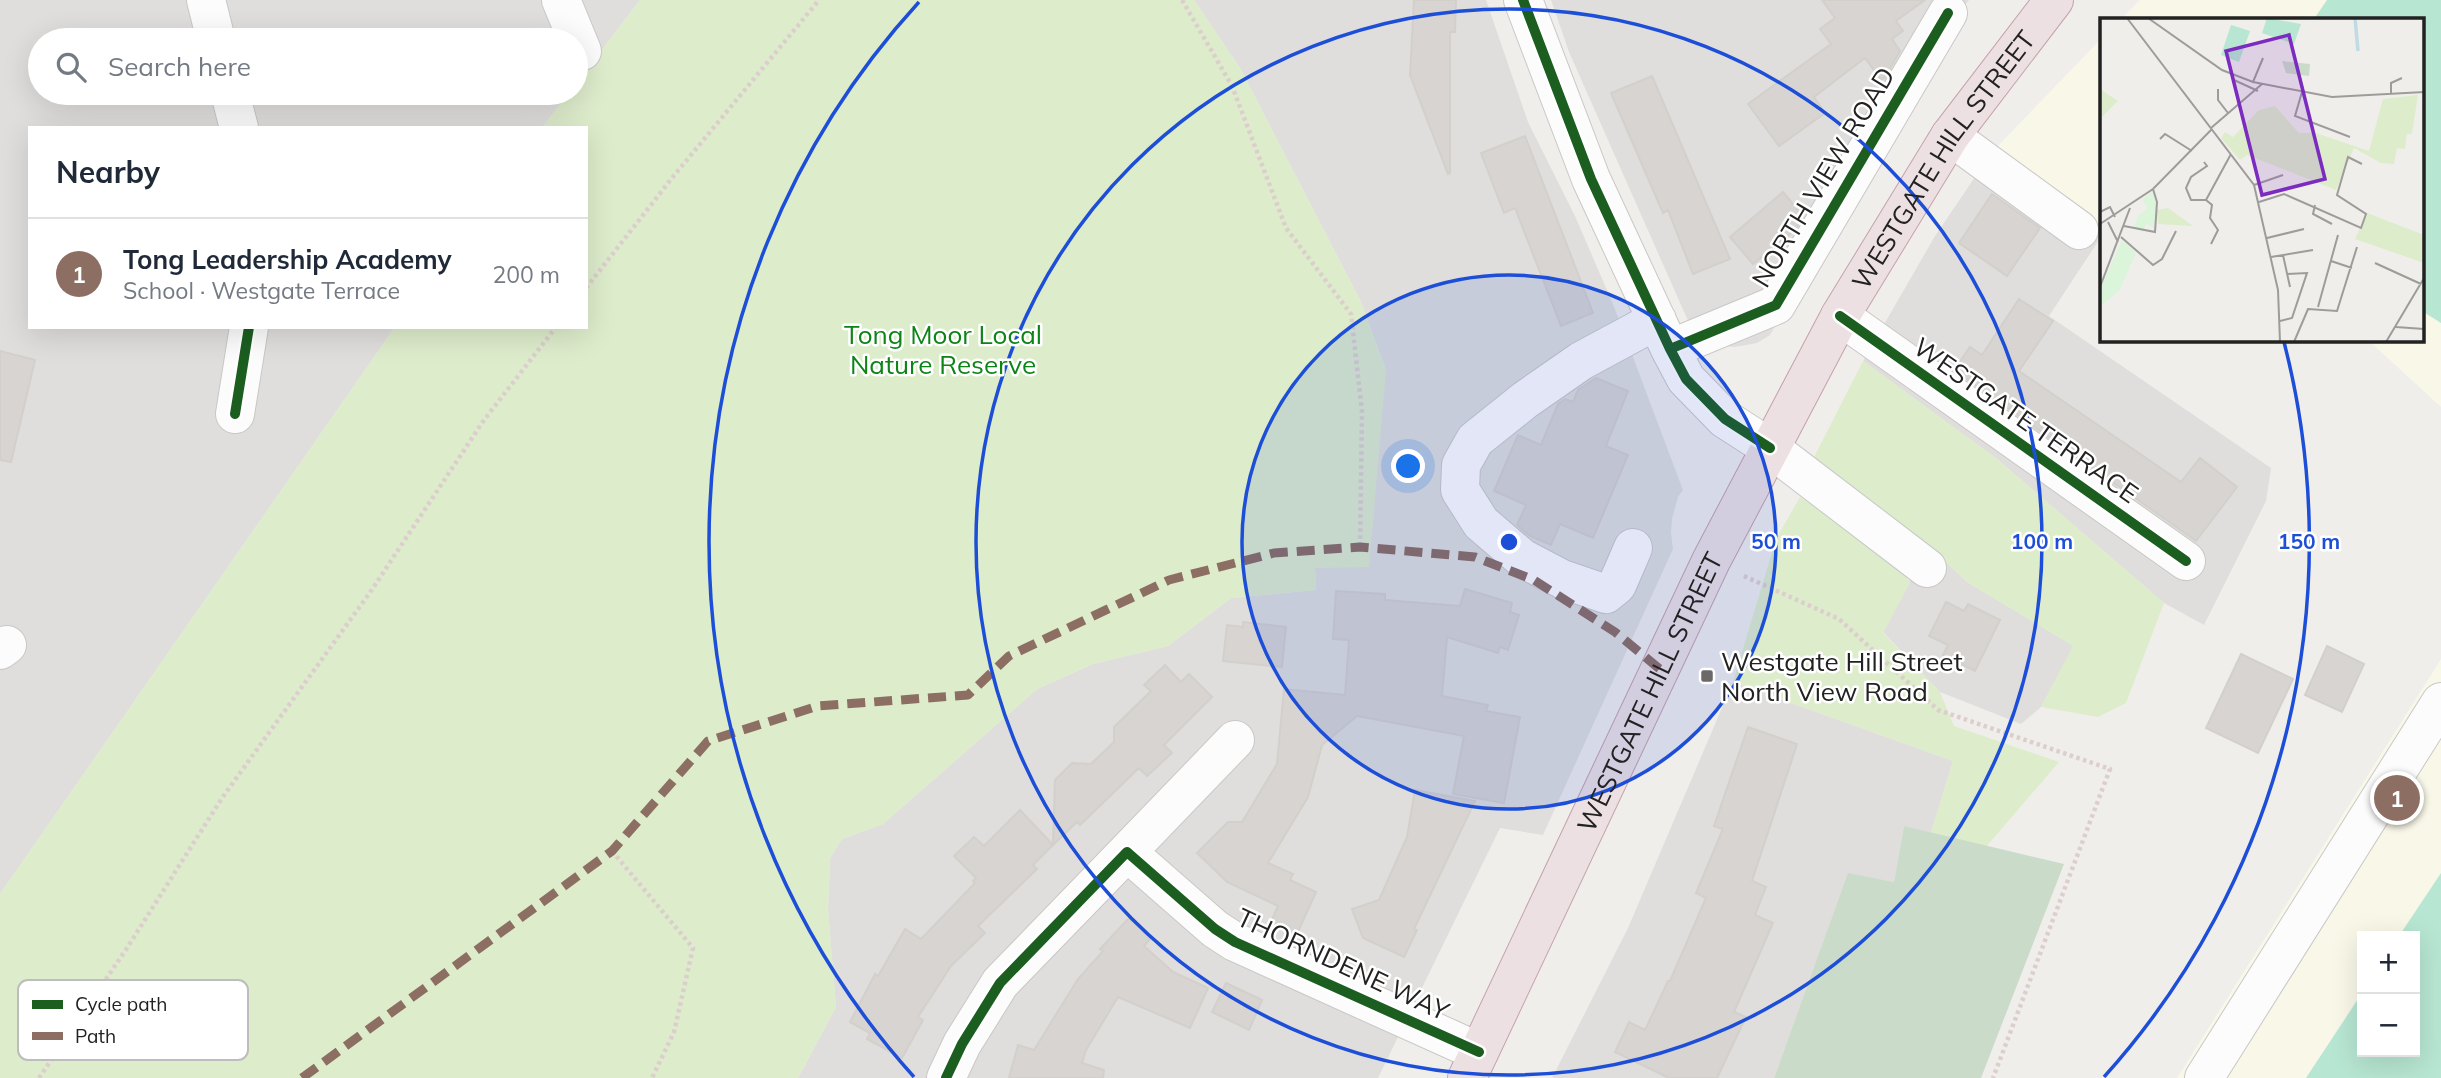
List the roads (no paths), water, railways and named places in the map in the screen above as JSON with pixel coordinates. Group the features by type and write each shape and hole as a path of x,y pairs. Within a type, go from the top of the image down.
{"highway":[{"name":"WESTGATE HILL STREET","path":"1473,1065 1711,561 1840,316 1950,136 2054,0"}],"street":[{"path":"206,0 213,28"},
{"path":"561,0 573,28"},
{"path":"1522,0 1591,179 1686,379 1725,419 1770,449 1927,568"},
{"name":"NORTH VIEW ROAD","path":"1633,548 1617,585 1606,594 1562,579 1522,558 1481,523 1460,490 1461,465 1475,440 1525,400 1581,361 1663,335 1776,305 1948,13"},
{"path":"233,105 238,126"},
{"path":"1950,136 2079,230"},
{"name":"WESTGATE TERRACE","path":"1840,316 2186,561"},
{"path":"235,414 249,329"},
{"path":"2204,1078 2441,702"},
{"path":"946,1078 962,1044 1000,984 1235,740"},
{"name":"THORNDENE WAY","path":"1127,852 1215,929 1235,942 1473,1065"}],"place":[{"name":"Westgate Hill Street North View Road","path":"1707,676"},
{"name":"Tong Leadership Academy","path":"2397,798"}],"park label":[{"name":"Tong Moor Local Nature Reserve","path":"943,349"}]}
